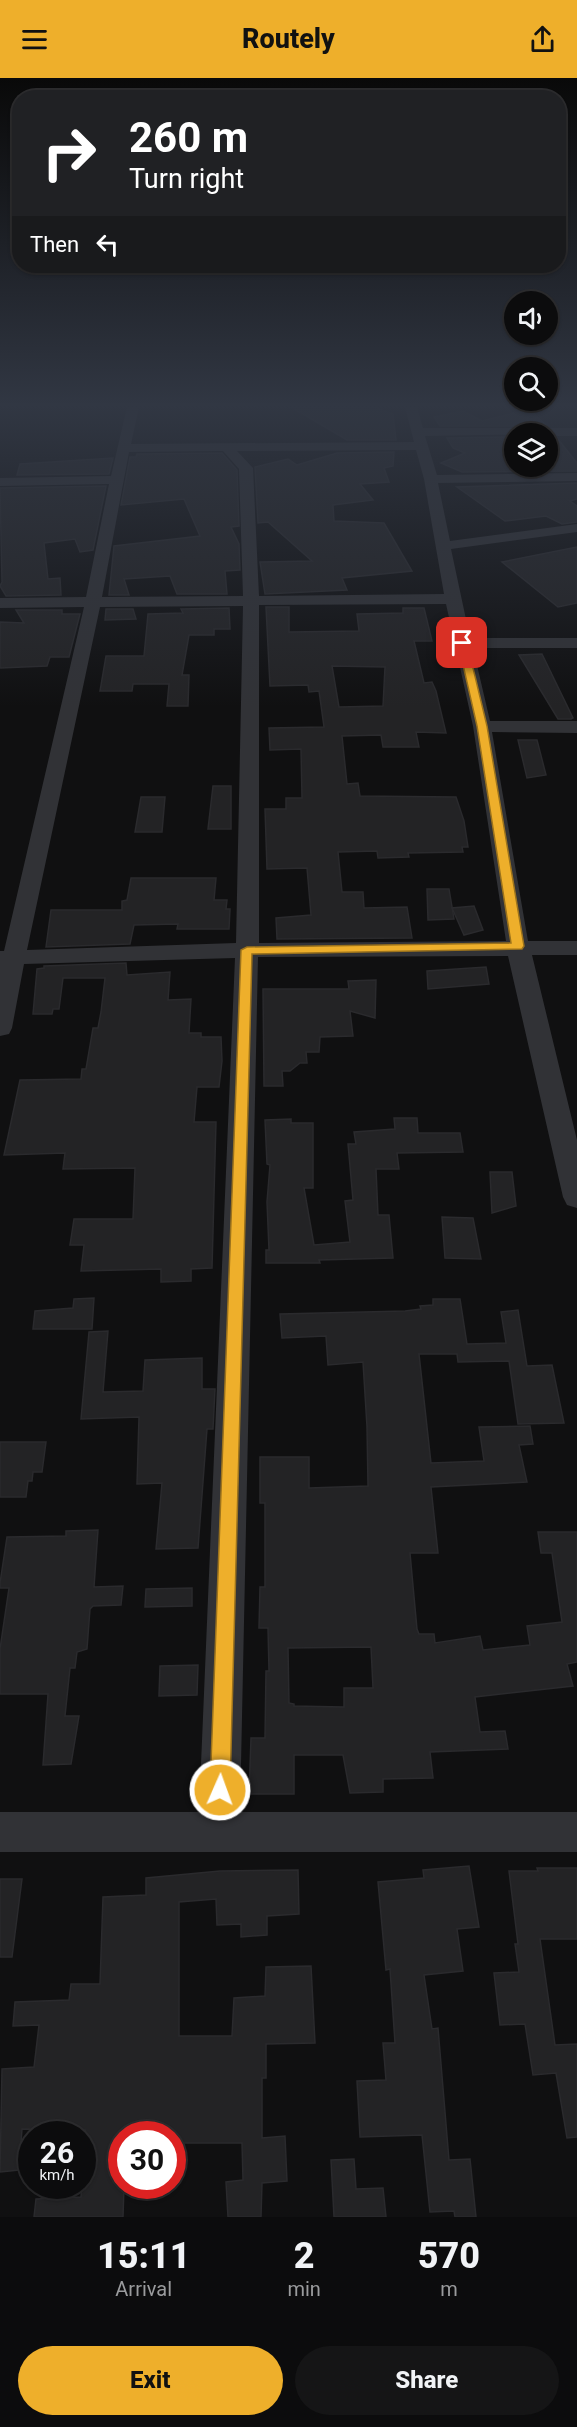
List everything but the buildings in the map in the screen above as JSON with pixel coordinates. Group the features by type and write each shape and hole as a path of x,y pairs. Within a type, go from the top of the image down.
{"street":[{"path":"0,1029 6,958 94,602 113,507"},
{"path":"219,1831 247,950 251,600 247,507"},
{"path":"436,507 462,643 482,726 518,946 577,1197"},
{"path":"443,546 577,528"},
{"path":"0,603 453,599"},
{"path":"462,643 577,644"},
{"path":"482,726 577,727"},
{"path":"6,958 247,950 518,946 577,948"},
{"path":"0,1832 577,1832"}],"route":[{"path":"220,1790 247,950 518,946 482,726 462,643"}]}
